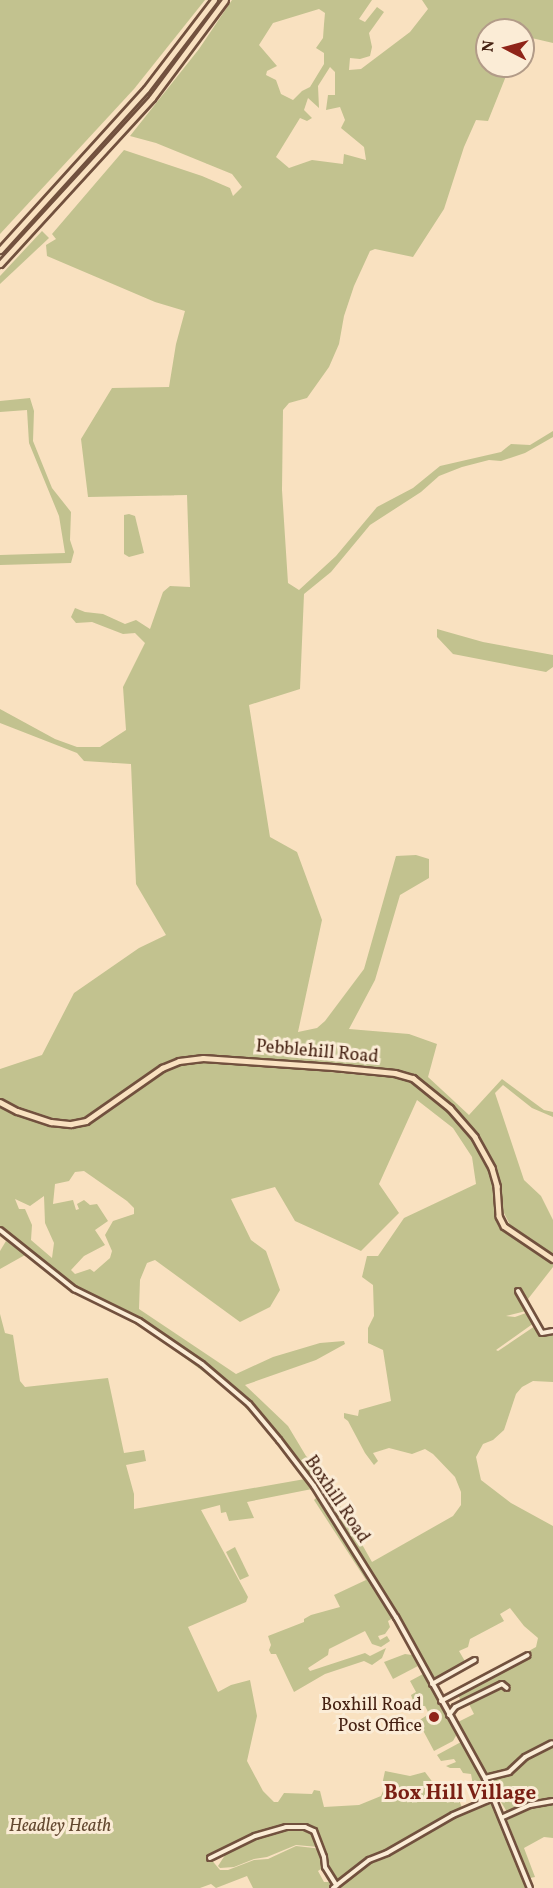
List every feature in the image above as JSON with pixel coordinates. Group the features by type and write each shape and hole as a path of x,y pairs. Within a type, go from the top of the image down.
{"highway":[{"path":"0,250 146,89 214,0"},
{"path":"0,264 152,98 225,0"}],"main road":[{"name":"Pebblehill Road","path":"0,1102 17,1111 51,1122 71,1124 87,1121 162,1068 178,1061 203,1058 333,1066 395,1073 413,1078 450,1108 475,1137 492,1168 497,1185 499,1216 504,1226 553,1259"}],"street":[{"name":"Boxhill Road","path":"0,1230 74,1289 139,1321 202,1364 249,1404 314,1486 396,1617 485,1778 530,1888"},
{"path":"518,1291 542,1333 553,1331"},
{"path":"441,1701 528,1655"},
{"path":"432,1684 476,1660"},
{"path":"449,1715 455,1707 502,1684 507,1688"},
{"path":"485,1778 509,1772 525,1757 552,1743"},
{"path":"210,1858 255,1836 286,1827 305,1827 314,1831 324,1857 325,1867 335,1887 369,1860 387,1853 453,1815 493,1798"},
{"path":"503,1818 530,1805 553,1801"}],"green space":[{"path":"0,0 205,0 134,89 0,234"},
{"name":"Headley Heath","path":"232,0 372,0 359,19 365,22 377,7 384,12 369,33 372,47 370,56 360,59 350,58 349,70 361,69 410,32 428,9 422,0 553,0 553,43 535,39 535,18 475,18 475,78 505,78 488,121 476,120 464,147 444,209 413,257 375,249 370,251 354,286 344,316 339,344 329,367 307,398 289,403 283,410 282,490 288,583 299,590 336,556 377,507 413,488 440,466 501,452 511,444 530,445 553,431 553,437 525,453 501,461 489,460 462,467 439,476 421,492 370,525 331,572 304,594 300,689 249,705 270,837 297,852 322,920 298,1032 317,1028 325,1021 364,969 396,856 416,855 429,859 429,878 400,895 375,980 349,1029 409,1034 437,1044 428,1077 469,1115 502,1079 544,1110 553,1112 553,1117 532,1108 503,1085 495,1093 524,1180 541,1196 553,1220 553,1255 511,1227 502,1209 498,1210 504,1229 553,1261 553,1267 528,1299 540,1327 516,1288 514,1291 526,1311 506,1316 515,1317 526,1313 534,1323 496,1350 498,1351 535,1326 543,1337 553,1332 553,1382 533,1381 522,1387 516,1394 504,1430 493,1440 483,1444 476,1457 481,1480 511,1503 553,1526 553,1739 530,1751 502,1772 486,1775 456,1723 474,1714 468,1702 501,1686 506,1690 509,1688 505,1681 462,1703 457,1693 529,1656 527,1652 536,1647 538,1638 524,1626 510,1608 500,1614 504,1621 470,1639 468,1647 459,1651 466,1663 433,1681 398,1615 388,1621 390,1627 385,1634 378,1636 380,1640 387,1636 390,1641 381,1647 372,1644 365,1631 329,1649 328,1655 308,1668 310,1671 365,1653 370,1656 386,1648 382,1658 372,1665 364,1661 325,1674 294,1692 276,1654 271,1654 269,1650 271,1645 268,1636 304,1622 304,1619 311,1615 340,1607 334,1595 366,1580 314,1500 317,1497 312,1489 247,1502 254,1518 229,1521 226,1512 221,1513 220,1505 201,1510 248,1597 246,1602 188,1627 218,1692 231,1685 250,1680 257,1716 247,1761 263,1791 274,1802 278,1802 284,1793 312,1794 314,1790 320,1791 324,1807 359,1805 381,1796 385,1786 382,1785 385,1771 410,1776 425,1772 434,1784 454,1785 462,1808 454,1811 456,1817 491,1800 528,1888 336,1888 367,1864 415,1839 371,1857 338,1881 326,1865 327,1858 315,1828 301,1824 257,1834 210,1858 220,1870 228,1870 254,1860 268,1859 296,1846 319,1849 324,1867 318,1871 324,1882 333,1882 330,1888 253,1888 247,1876 216,1888 211,1884 200,1888 0,1888 0,1314 5,1333 13,1335 20,1381 25,1387 108,1378 124,1453 144,1450 146,1461 126,1465 134,1494 134,1509 305,1479 274,1439 232,1393 146,1329 76,1293 44,1269 46,1266 32,1253 0,1229 0,1069 42,1055 74,993 139,948 166,935 136,884 131,764 84,761 77,753 0,723 0,709 55,739 77,747 100,747 126,730 123,687 145,643 135,633 123,634 92,622 76,623 71,617 75,608 85,612 103,614 125,624 136,620 150,629 163,592 170,586 190,587 187,495 88,497 81,439 112,388 169,387 176,344 185,311 155,302 47,256 46,245 56,239 52,234 124,150 202,176 230,188 233,196 242,187 232,174 156,143 130,136 199,49","holes":["319,9 325,13 323,38 316,48 324,53 324,64 310,87 293,100 281,94 276,80 266,75 267,71 277,66 259,45 273,23","330,67 335,72 335,95 328,95 326,110 340,107 345,120 341,128 364,147 366,160 344,154 343,164 312,160 289,168 276,157 300,118 307,121 312,118 304,110 308,98 319,108 318,86","289,1063 385,1070 383,1077 287,1068","417,1100 453,1128 472,1157 476,1184 404,1218 378,1256 367,1256 362,1277 373,1285 374,1316 368,1328 368,1343 383,1350 391,1401 359,1410 358,1416 344,1413 344,1418 374,1465 378,1461 373,1453 389,1448 412,1454 425,1449 433,1454 455,1477 461,1492 461,1505 453,1516 372,1562 317,1465 306,1456 288,1426 245,1385 316,1360 345,1344 344,1341 320,1343 273,1357 236,1374 139,1309 140,1280 147,1263 155,1260 240,1322 270,1307 280,1290 266,1251 251,1240 231,1199 275,1187 295,1221 361,1251 399,1213 379,1184","84,1171 127,1201 134,1208 134,1214 113,1221 105,1235 112,1251 110,1258 94,1272 90,1269 75,1274 71,1270 84,1256 105,1245 95,1230 108,1221 97,1204 90,1205 84,1200 77,1204 79,1209 76,1210 73,1200 53,1204 55,1184 69,1181 75,1172","44,1196 45,1223 54,1243 52,1258 31,1240 32,1225 25,1209 19,1209 15,1199 30,1206"]},
{"path":"42,231 49,238 0,284 0,276"},
{"path":"30,398 34,411 33,441 52,488 71,512 70,540 74,552 71,563 0,565 0,555 65,553 59,516 29,443 27,410 0,412 0,401"},
{"path":"124,515 135,516 144,553 129,557 124,554"},
{"path":"437,629 483,642 553,655 553,667 546,672 453,654 437,637"},
{"path":"6,1241 25,1255 0,1269 0,1251"},
{"path":"235,1547 249,1576 240,1580 226,1552"},
{"path":"405,1654 412,1655 418,1666 393,1679 384,1662"},
{"path":"423,1674 457,1734 453,1741 434,1751 418,1721 429,1714 425,1706 416,1709 411,1695 416,1692 410,1681"},
{"path":"461,1742 489,1792 489,1796 476,1802 471,1774 463,1773 460,1768 446,1766 456,1762 454,1759 441,1761 437,1755"},
{"path":"553,1746 553,1799 542,1799 507,1812 488,1780 508,1775 526,1759"},
{"path":"553,1803 553,1838 544,1837 524,1848 535,1877 530,1878 507,1820 531,1806"},
{"path":"286,1828 311,1831 318,1847 296,1845 234,1867 220,1868 218,1866 229,1849"}],"place":[{"name":"Boxhill Road Post Office","path":"434,1717"}],"district":[{"name":"Box Hill Village","path":"460,1794"}]}
